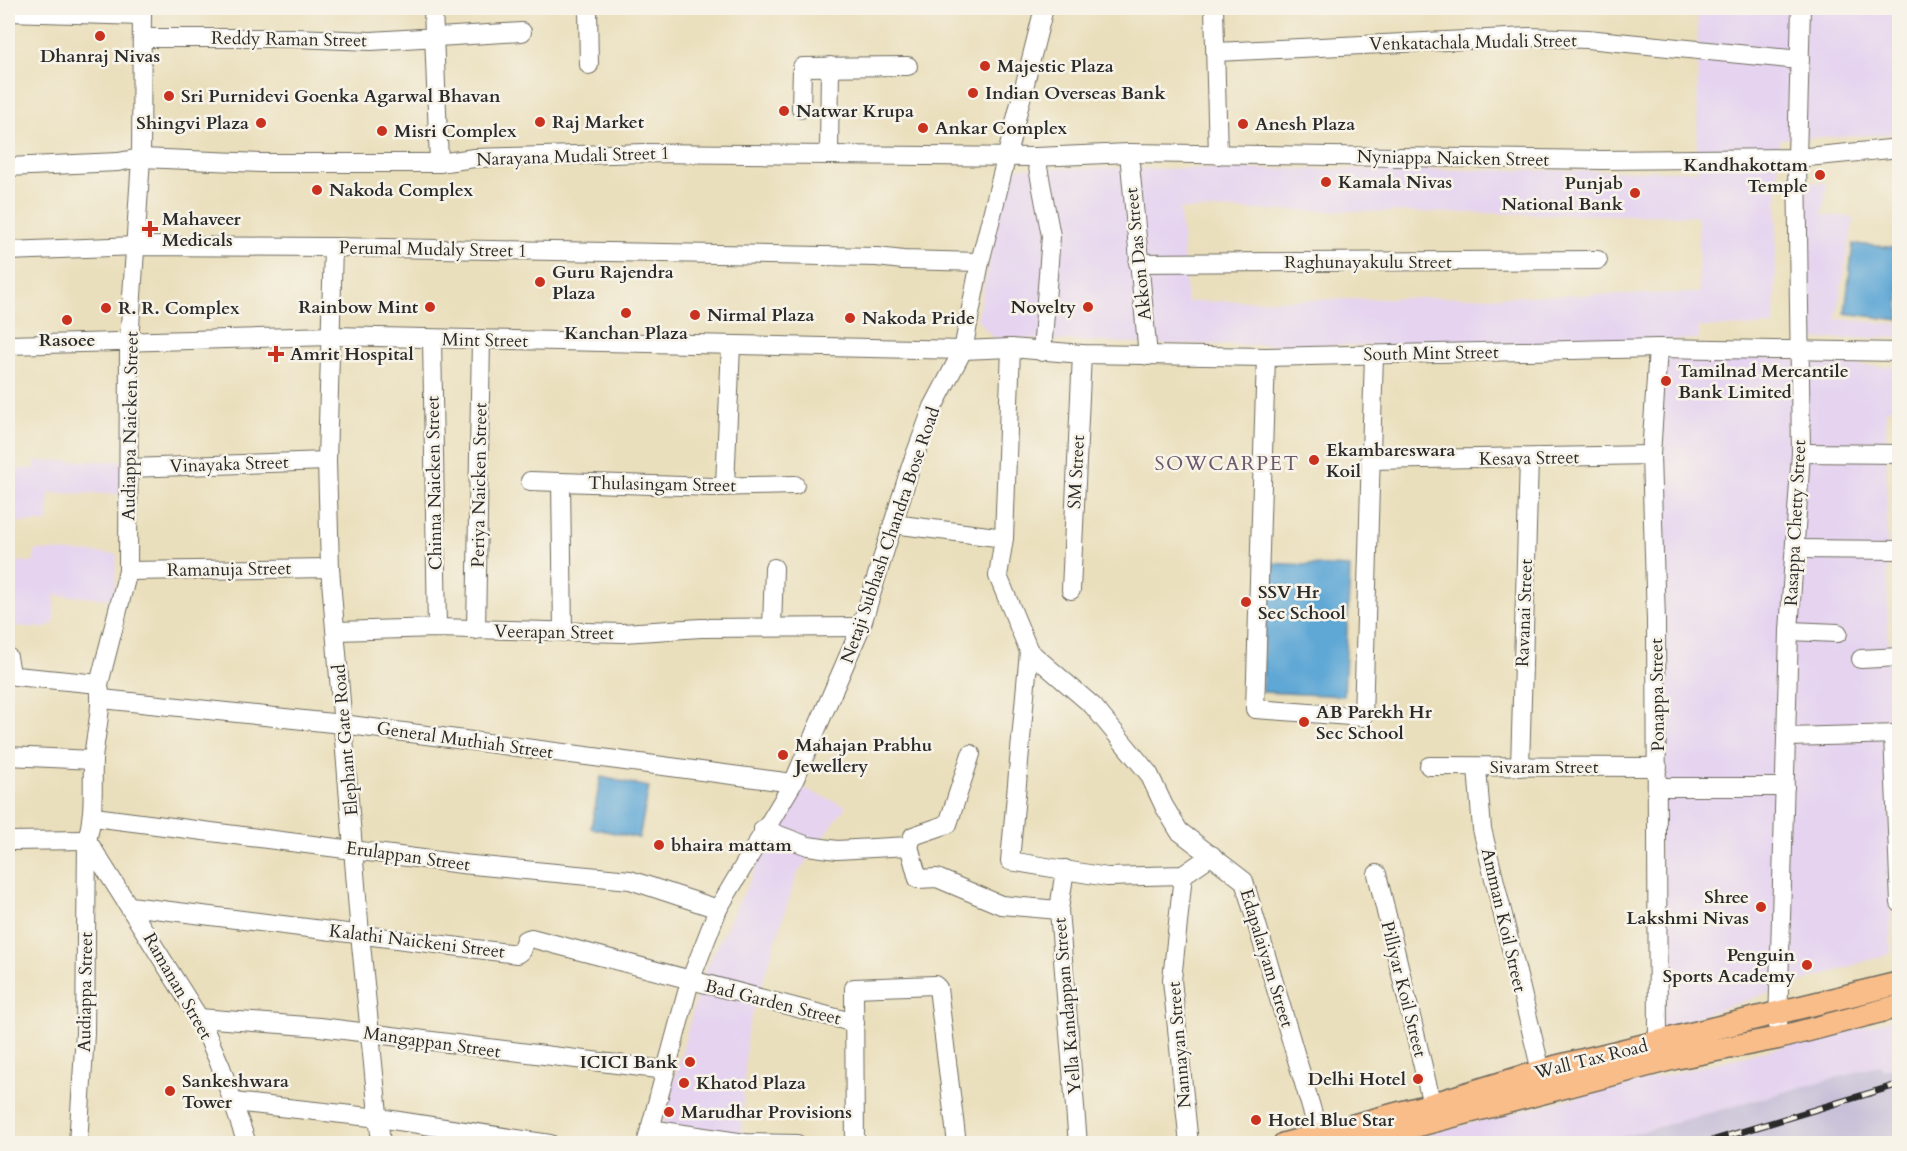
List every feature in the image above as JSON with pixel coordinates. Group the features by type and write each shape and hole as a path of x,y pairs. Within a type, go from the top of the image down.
{"main road":[{"name":"Wall Tax Road","path":"1346,1143 1541,1071 1899,983"},
{"name":"Wall Tax Road","path":"1284,1143 1675,1058 1778,1038 1899,1006"}],"street":[{"path":"433,8 439,164"},
{"path":"588,8 589,65"},
{"name":"Netaji Subhash Chandra Bose Road","path":"648,1136 664,1070 690,981 718,909 763,829 793,783 861,627 933,407 963,350 980,262 1044,8"},
{"path":"1214,8 1218,156"},
{"name":"Rasappa Chetty Street","path":"1778,1038 1789,631 1801,453 1797,158 1801,8"},
{"path":"8,12 142,12"},
{"name":"Audiappa Naicken Street","path":"87,840 94,817 93,760 100,692 128,571 129,342 141,158 144,38 142,12"},
{"name":"Reddy Raman Street","path":"144,38 295,38 370,41 522,32"},
{"name":"Venkatachala Mudali Street","path":"1216,52 1529,38 1587,39 1800,60"},
{"path":"829,153 830,66"},
{"path":"801,109 802,67 908,66"},
{"name":"Nyniappa Naicken Street","path":"1006,157 1129,153 1603,160 1797,158 1899,148"},
{"name":"Narayana Mudali Street 1","path":"8,167 118,162 141,158 261,163 439,164 493,157 656,153 829,153 1006,157"},
{"name":"Akkon Das Street","path":"1129,153 1148,356"},
{"path":"1036,157 1051,236 1042,352"},
{"name":"Perumal Mudaly Street 1","path":"8,251 137,246 333,247 866,256 980,262"},
{"name":"Elephant Gate Road","path":"333,247 327,461 330,568 360,934 381,1143"},
{"name":"Raghunayakulu Street","path":"1138,263 1598,260"},
{"name":"Mint Street","path":"8,345 332,336 963,350"},
{"name":"Chinna Naicken Street","path":"432,339 437,628"},
{"name":"Periya Naicken Street","path":"476,630 481,339"},
{"path":"725,486 731,345"},
{"path":"1011,348 1004,538 998,576 1029,651 1010,861 1107,877 1183,875 1212,855"},
{"name":"South Mint Street","path":"963,350 1011,348 1082,354 1266,357 1658,348 1899,352"},
{"name":"Ponappa Street","path":"1658,348 1651,455 1658,767 1658,1042"},
{"name":"SM Street","path":"1071,590 1082,354"},
{"path":"1266,357 1255,709 1363,717 1374,355"},
{"path":"1801,453 1899,454"},
{"name":"Kesava Street","path":"1370,460 1529,459 1651,455"},
{"name":"Ravanai Street","path":"1520,767 1529,459"},
{"name":"Vinayaka Street","path":"130,468 327,461"},
{"name":"Thulasingam Street","path":"530,481 725,486 795,484"},
{"path":"561,482 563,632"},
{"path":"893,524 1004,538"},
{"path":"1795,549 1899,550"},
{"name":"Ramanuja Street","path":"128,571 330,568"},
{"path":"772,627 774,568"},
{"name":"Veerapan Street","path":"336,631 437,628 623,633 700,628 861,627"},
{"path":"1789,631 1838,633"},
{"name":"Edapalaiyam Street","path":"1029,651 1093,706 1149,774 1179,831 1244,881 1319,1134"},
{"name":"General Muthiah Street","path":"8,657 11,674 15,676 100,692 793,783"},
{"path":"1861,659 1899,657"},
{"path":"1787,737 1896,734 1899,903"},
{"path":"971,754 948,824 912,836 909,846 918,879 937,878 1001,904 1059,910"},
{"path":"8,756 93,760"},
{"name":"Sivaram Street","path":"1429,766 1658,767"},
{"name":"Amman Koil Street","path":"1477,768 1482,829 1509,948 1541,1071"},
{"path":"1657,787 1785,787"},
{"name":"Erulappan Street","path":"94,817 462,864 630,880 718,909"},
{"path":"763,829 808,846 837,850 909,846"},
{"path":"8,841 87,840"},
{"name":"Ramanan Street","path":"87,840 199,1018 214,1049 247,1143"},
{"name":"Audiappa Street","path":"78,1143 85,1033 87,840"},
{"name":"Yella Kandappan Street","path":"1065,869 1059,910 1078,1143"},
{"name":"Pilliyar Koil Street","path":"1377,874 1394,953 1434,1112"},
{"name":"Nannayan Street","path":"1183,875 1172,980 1189,1143"},
{"name":"Kalathi Naickeni Street","path":"130,906 517,954 522,951 525,940 531,938 690,981"},
{"name":"Bad Garden Street","path":"690,981 855,1023"},
{"path":"855,1143 854,988 935,986 938,987 957,1143"},
{"name":"Mangappan Street","path":"199,1018 369,1033 664,1070"},
{"path":"233,1102 379,1118 550,1143"},
{"path":"648,1136 745,1143 797,1143"}],"shaded area":[{"path":"1698,8 1890,8 1899,24 1899,134 1779,139 1774,326 1699,327 1699,339 1568,344 1433,346 1158,344 993,338 977,319 1009,168 1697,171","holes":["1180,209 1698,216 1699,293 1187,302"]},
{"path":"1806,182 1827,183 1823,215 1854,217 1836,319 1899,324 1899,337 1798,340"},
{"path":"1659,349 1884,367 1899,366 1899,408 1886,409 1891,953 1687,1020 1659,1032"},
{"path":"8,363 10,363 10,469 35,469 35,461 122,461 122,494 49,493 48,522 8,522"},
{"path":"35,550 117,554 114,599 55,595 54,624 49,624 48,628 8,626 8,561 34,562"},
{"path":"797,786 846,806 797,874 747,1031 741,1143 657,1144 702,976"},
{"path":"1899,1018 1899,1065 1883,1070 1881,1065 1601,1143 1386,1144"},
{"path":"1881,1065 1883,1070 1899,1065 1899,1143 1601,1143"}],"water":[{"path":"1853,244 1899,248 1899,320 1845,313"},
{"path":"1267,563 1350,567 1344,696 1262,692"},
{"path":"601,777 649,787 639,838 591,828"}],"railway":[{"path":"1701,1144 1900,1084"}],"place":[{"name":"Dhanraj Nivas","path":"100,36"},
{"name":"Majestic Plaza","path":"985,66"},
{"name":"Indian Overseas Bank","path":"973,93"},
{"name":"Sri Purnidevi Goenka Agarwal Bhavan","path":"169,96"},
{"name":"Natwar Krupa","path":"784,111"},
{"name":"Raj Market","path":"540,122"},
{"name":"Shingvi Plaza","path":"261,123"},
{"name":"Anesh Plaza","path":"1243,124"},
{"name":"Ankar Complex","path":"923,128"},
{"name":"Misri Complex","path":"382,131"},
{"name":"Kandhakottam Temple","path":"1820,175"},
{"name":"Kamala Nivas","path":"1326,182"},
{"name":"Nakoda Complex","path":"317,190"},
{"name":"Punjab National Bank","path":"1635,193"},
{"name":"Mahaveer Medicals","path":"150,229"},
{"name":"Guru Rajendra Plaza","path":"540,282"},
{"name":"Rainbow Mint","path":"430,307"},
{"name":"Novelty","path":"1088,307"},
{"name":"R. R. Complex","path":"106,308"},
{"name":"Kanchan Plaza","path":"626,313"},
{"name":"Nirmal Plaza","path":"695,315"},
{"name":"Nakoda Pride","path":"850,318"},
{"name":"Rasoee","path":"67,320"},
{"name":"Amrit Hospital","path":"276,354"},
{"name":"Tamilnad Mercantile Bank Limited","path":"1666,381"},
{"name":"Ekambareswara Koil","path":"1314,460"},
{"name":"SSV Hr Sec School","path":"1246,602"},
{"name":"AB Parekh Hr Sec School","path":"1304,722"},
{"name":"Mahajan Prabhu Jewellery","path":"783,755"},
{"name":"bhaira mattam","path":"659,845"},
{"name":"Shree Lakshmi Nivas","path":"1761,907"},
{"name":"Penguin Sports Academy","path":"1807,965"},
{"name":"ICICI Bank","path":"690,1062"},
{"name":"Delhi Hotel","path":"1418,1079"},
{"name":"Khatod Plaza","path":"684,1083"},
{"name":"Sankeshwara Tower","path":"170,1091"},
{"name":"Marudhar Provisions","path":"669,1112"},
{"name":"Hotel Blue Star","path":"1256,1120"}],"district":[{"name":"SOWCARPET","path":"1227,463"}]}
